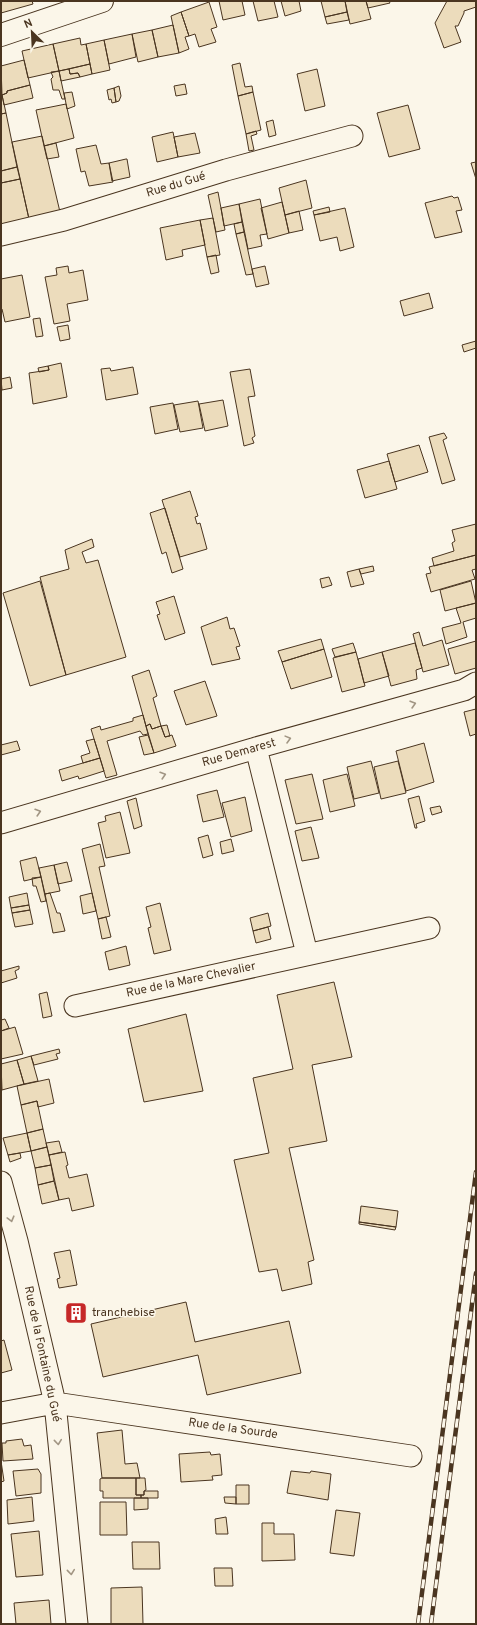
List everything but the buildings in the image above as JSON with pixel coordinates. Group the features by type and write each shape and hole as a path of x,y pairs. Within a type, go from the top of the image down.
{"main road":[{"path":"1,35 102,1"}],"street":[{"name":"Rue du Gué","path":"1,236 64,220 226,170 352,136"},
{"name":"Rue Demarest","path":"1,823 256,748 464,690 476,683"},
{"path":"256,748 307,954"},
{"name":"Rue de la Mare Chevalier","path":"75,1006 428,928"},
{"name":"Rue de la Fontaine du Gué","path":"1,1182 17,1241 54,1403 77,1624"},
{"name":"Rue de la Sourde","path":"1,1413 54,1403 411,1456"}],"railway":[{"path":"418,1624 476,1172"},
{"path":"431,1624 476,1273"}],"place":[{"name":"tranchebise","path":"76,1313"}]}
